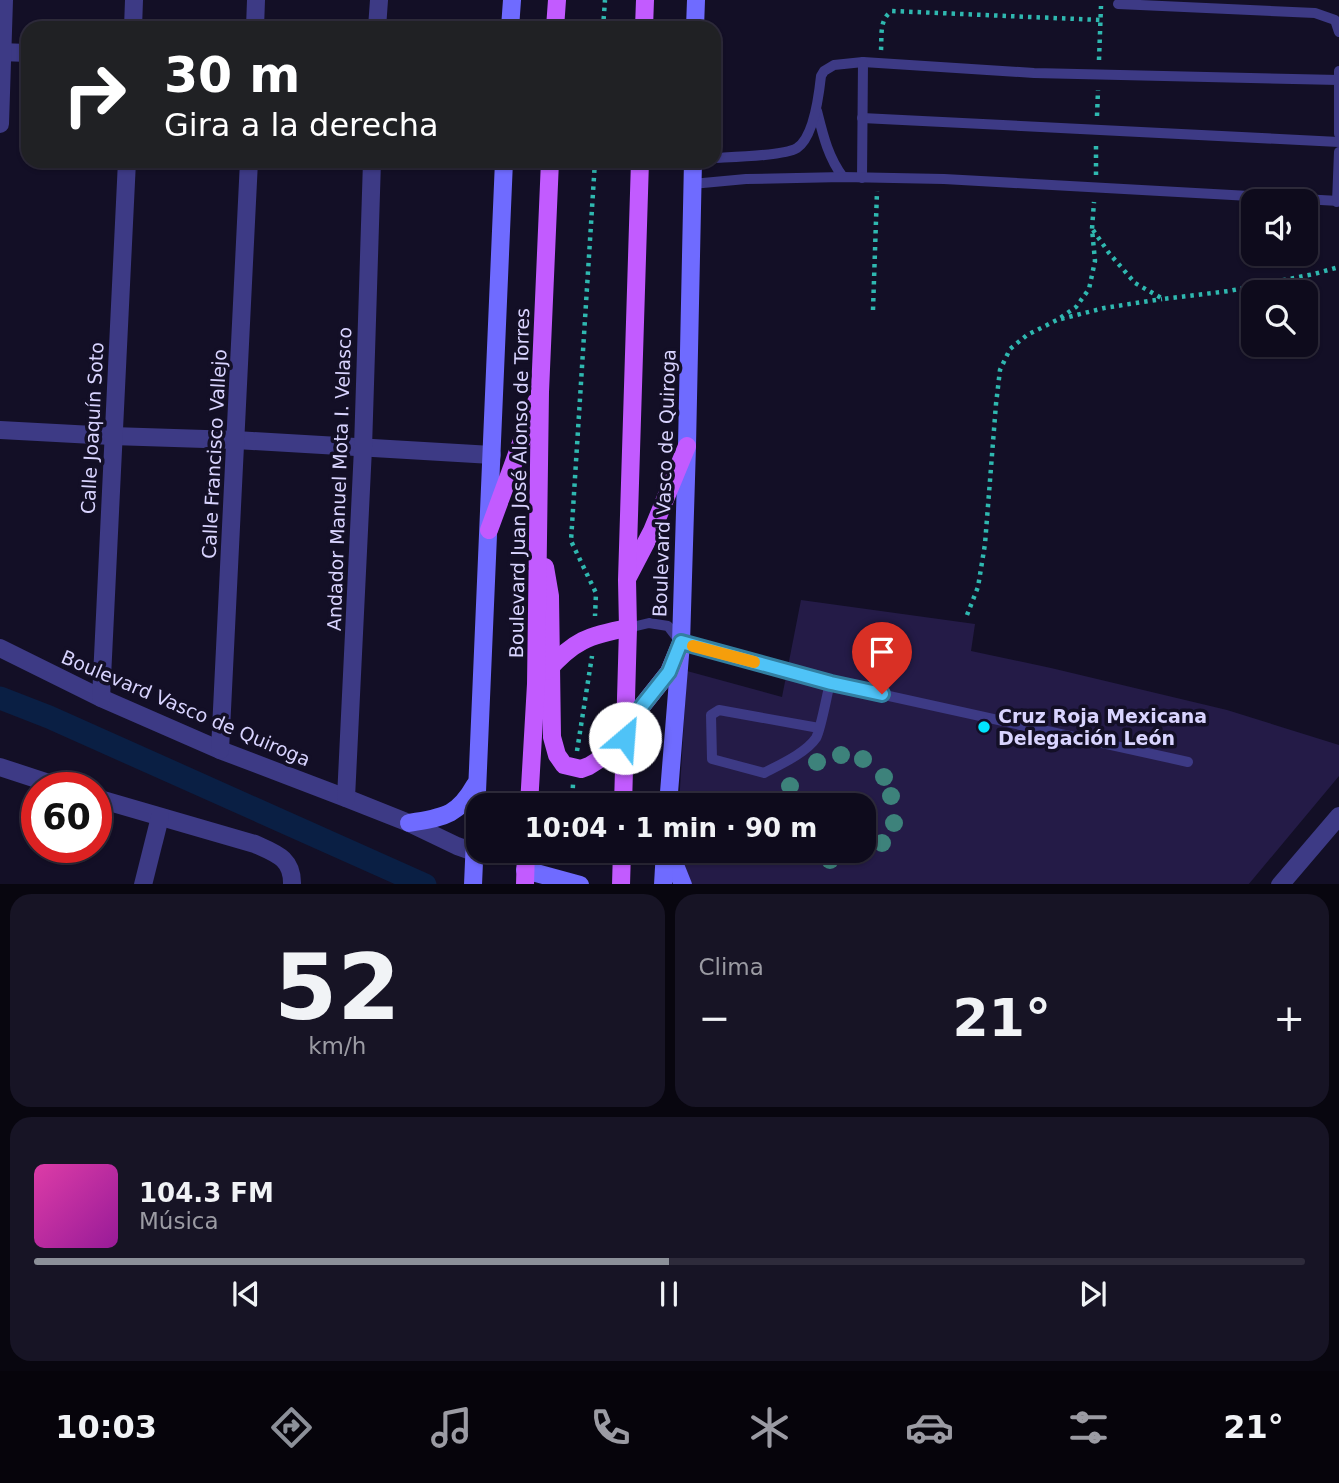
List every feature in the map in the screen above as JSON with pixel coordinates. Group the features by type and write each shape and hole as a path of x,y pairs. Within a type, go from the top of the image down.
{"main road":[{"path":"556,21 557,0"},
{"path":"644,21 645,0"},
{"name":"Boulevard Juan José Alonso de Torres","path":"530,793 536,684 540,392 550,168"},
{"path":"624,793 627,580 640,168"},
{"path":"489,530 540,392"},
{"path":"627,580 652,531 687,446"},
{"path":"538,526 550,596 552,737 557,755 564,765 580,769 589,766 625,738 642,706 669,672 681,642"},
{"path":"536,684 564,653 579,642 595,634 628,628"},
{"path":"621,884 622,863"}],"street":[{"path":"0,124 4,0"},
{"path":"133,21 134,0"},
{"path":"255,21 256,0"},
{"path":"378,21 379,0"},
{"path":"510,21 512,0"},
{"path":"695,21 696,0"},
{"path":"1,52 21,53"},
{"name":"Calle Joaquín Soto","path":"101,698 127,168"},
{"name":"Calle Francisco Vallejo","path":"220,750 249,168"},
{"name":"Andador Manuel Mota I. Velasco","path":"346,798 363,447 372,168"},
{"path":"477,793 504,168"},
{"name":"Boulevard Vasco de Quiroga","path":"669,793 681,642 693,168"},
{"path":"0,430 492,455"},
{"name":"Boulevard Vasco de Quiroga","path":"0,648 101,698 220,750 409,823 466,849"},
{"path":"0,767 21,774"},
{"path":"409,823 443,817 453,812 468,798 477,782"},
{"path":"112,803 255,844 285,860 291,876"},
{"path":"1280,884 1339,816"},
{"path":"143,884 160,817"},
{"path":"473,884 474,863"},
{"path":"663,884 665,863"},
{"path":"673,863 683,884"},
{"path":"525,877 580,884"}],"lane":[{"path":"1118,4 1315,13 1335,20 1339,32"},
{"path":"862,178 863,62"},
{"path":"721,157 782,153 803,143 817,110 821,76 834,65 863,62 1034,73 1339,80"},
{"path":"1339,71 1339,134"},
{"path":"817,110 834,165 844,177"},
{"path":"862,118 1339,142"},
{"path":"692,184 746,179 844,177 944,179 1338,202 1339,152"},
{"path":"628,628 649,623 668,626 681,642 831,683 1188,762"},
{"path":"819,728 719,710 711,715 712,759 764,773 797,755 816,738 819,728 831,683"}],"path":[{"path":"604,21 605,0"},
{"path":"881,63 882,24 885,16 892,11 1100,20"},
{"path":"573,793 574,768 595,634 596,593 571,541 595,168"},
{"path":"967,615 978,587 985,544 1000,370 1010,349 1027,335 1076,307 1089,289 1096,261 1092,229 1135,284 1163,299"},
{"path":"1057,320 1104,308 1229,291 1339,267"}],"building":[{"name":"Cruz Roja Mexicana Delegación León","path":"801,600 975,624 971,651 1227,710 1339,745 1339,776 1249,884 689,884 682,863 876,863 876,793 680,793 687,671 782,697"}],"waterway":[{"path":"0,698 49,717 423,884"}],"slow traffic":[{"path":"693,646 754,662"}],"place":[{"name":"Cruz Roja Mexicana Delegación León","path":"984,727"}],"route":[{"path":"625,738 642,706 669,672 681,642 831,683 882,694"}]}
